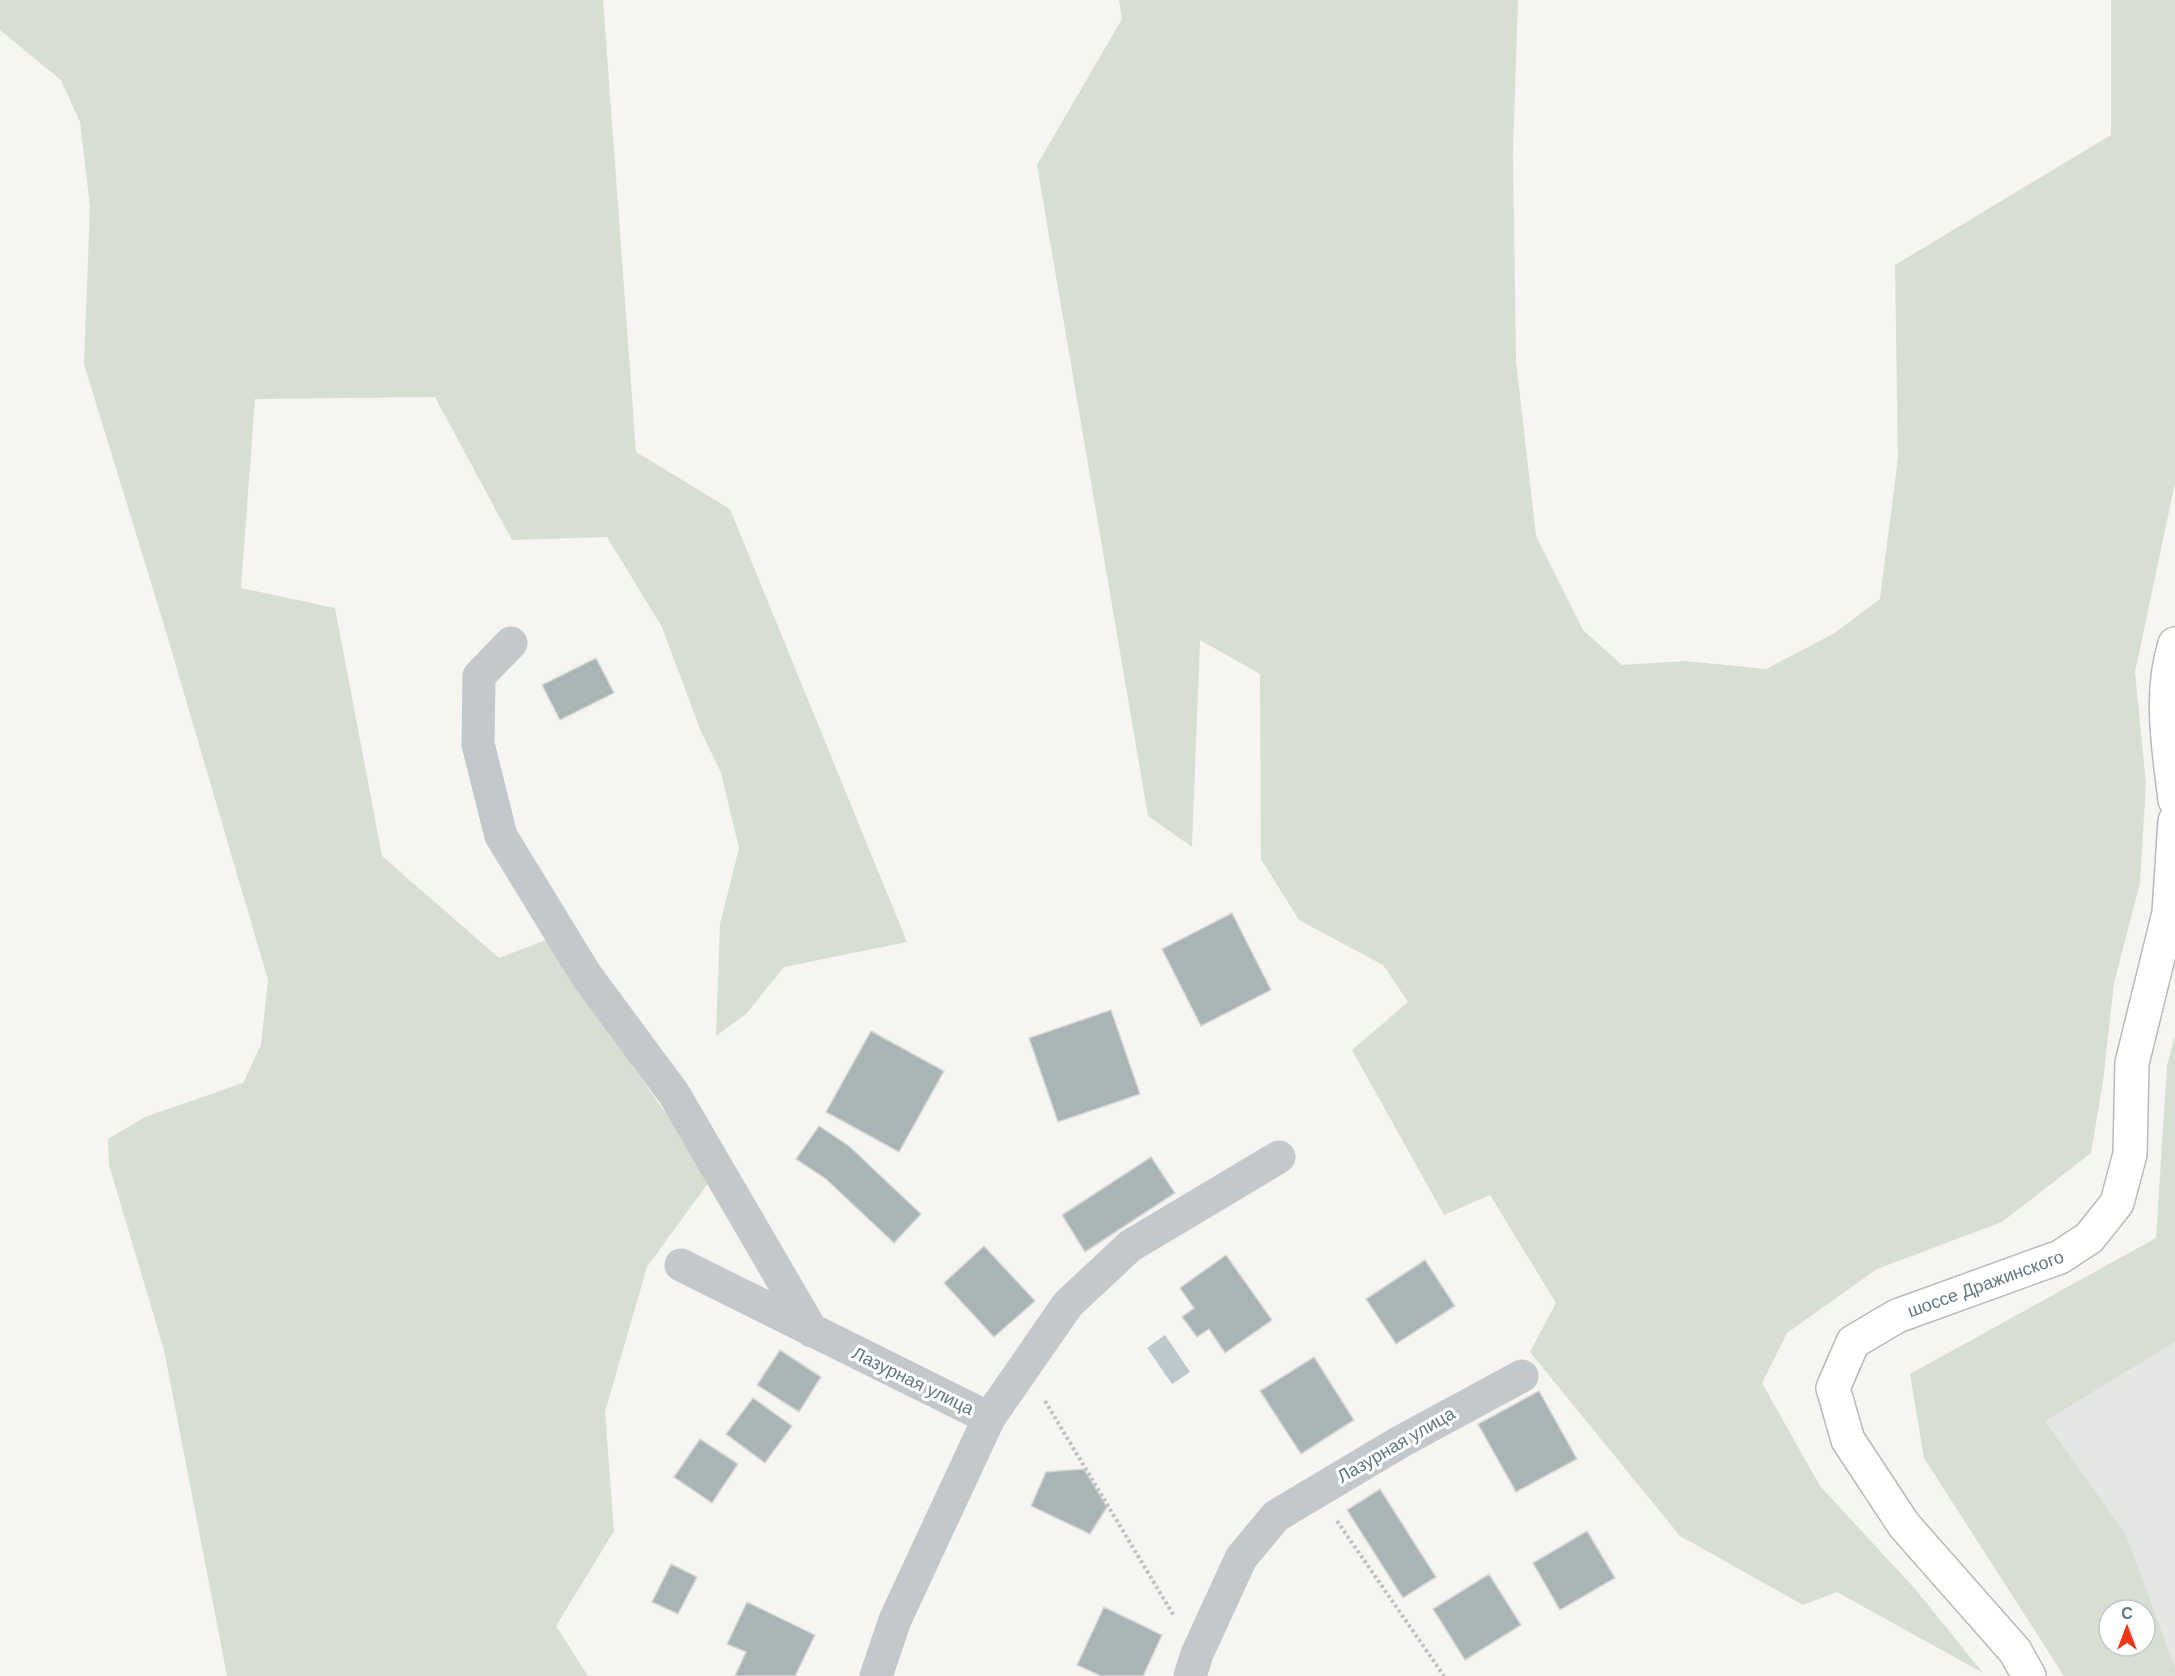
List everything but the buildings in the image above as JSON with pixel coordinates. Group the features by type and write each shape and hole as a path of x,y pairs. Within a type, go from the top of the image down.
{"main road":[{"path":"2175,644 2168,665 2167,728 2175,800"},
{"name":"шоссе Дражинского","path":"2029,1676 2015,1651 1904,1526 1848,1440 1833,1388 1853,1342 1897,1316 2060,1257 2089,1238 2117,1203 2130,1154 2132,1063 2169,912 2175,821"}],"street":[{"path":"511,643 479,676 478,744 501,836 586,975 674,1094 812,1331"},
{"path":"989,1418 1068,1304 1130,1246 1279,1157"},
{"name":"Лазурная улица","path":"681,1265 989,1418 895,1620 876,1676"},
{"name":"Лазурная улица","path":"1193,1665 1241,1558 1276,1516 1419,1431 1522,1376"}],"path":[{"path":"1024,1367 1193,1665"},
{"path":"1316,1491 1444,1676"}],"shaded area":[{"path":"0,0 603,0 636,452 730,509 907,942 784,967 746,1014 716,1036 720,924 739,848 721,773 700,729 662,627 607,537 512,540 435,397 255,399 241,588 335,608 382,856 499,958 546,940 711,1179 647,1267 605,1412 614,1531 556,1626 588,1676 227,1676 164,1350 109,1165 108,1139 145,1117 243,1083 261,1045 268,980 164,625 84,364 90,206 80,122 61,80 0,30"},
{"path":"1119,0 1518,0 1513,151 1516,361 1536,536 1583,630 1622,665 1685,661 1766,669 1833,634 1880,599 1898,458 1895,265 2111,135 2111,0 2175,0 2175,483 2135,672 2146,784 2140,883 2114,983 2103,1081 2091,1153 2002,1222 1877,1269 1787,1333 1762,1383 1820,1486 1916,1590 1983,1673 1837,1592 1803,1605 1680,1536 1530,1352 1556,1303 1490,1195 1444,1215 1352,1050 1408,1002 1383,965 1299,920 1261,859 1260,674 1200,640 1192,847 1148,816 1037,165 1122,19"},
{"path":"2175,1036 2175,1342 2045,1421 2126,1535 2149,1598 2097,1598 2097,1658 2157,1658 2157,1619 2175,1668 2175,1676 2064,1676 1924,1458 1910,1374 2156,1238 2167,1065"},
{"path":"2175,1270 2175,1676 2099,1676 1928,1383"},
{"path":"1165,1335 1190,1372 1172,1384 1147,1348"}]}
